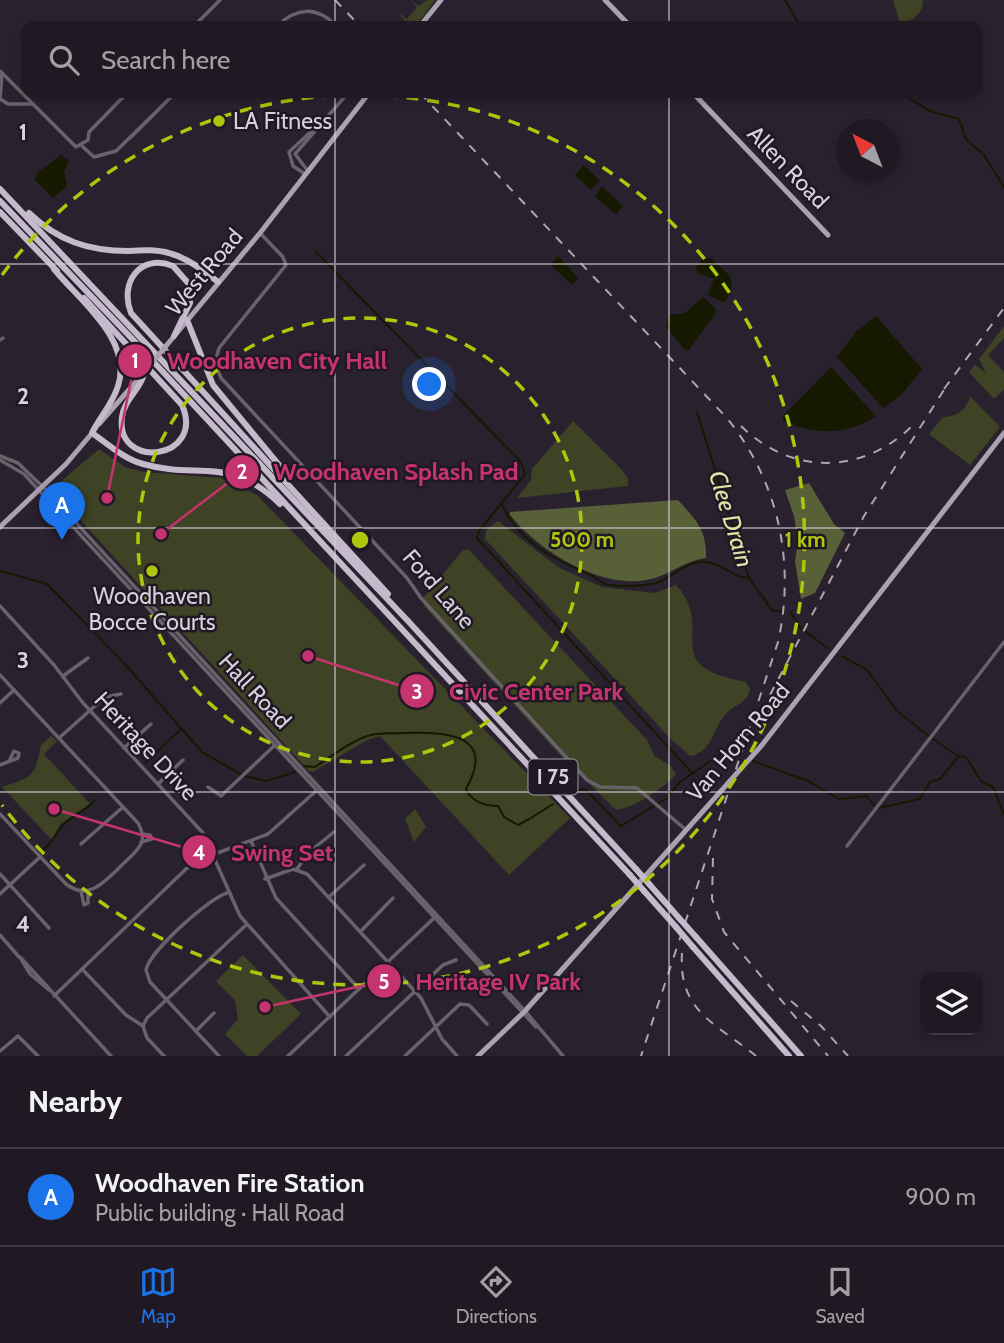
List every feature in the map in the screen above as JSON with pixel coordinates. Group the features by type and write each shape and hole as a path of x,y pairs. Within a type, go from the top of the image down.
{"highway":[{"path":"0,187 39,223 64,239 100,250 170,253 190,261 218,282"},
{"name":"I 75","path":"0,187 408,621 636,869 801,1056"},
{"name":"I 75","path":"0,201 645,891 789,1056"},
{"path":"0,212 182,405 186,419 183,436 172,448 159,453 146,453 135,447 125,436 122,425 125,407 145,372"},
{"path":"174,336 190,303 189,284 173,266 165,263 147,264 135,272 128,284 127,300 131,313 310,505"},
{"path":"54,269 107,331 120,356 117,390 92,433 143,464 213,470 241,477 263,488 313,533"},
{"path":"187,320 213,385 408,621"}],"main road":[{"path":"425,21 441,0"},
{"path":"605,0 625,21"},
{"name":"West Road","path":"0,527 41,489 145,372 260,233 365,98"},
{"name":"Allen Road","path":"699,98 828,234"},
{"name":"Van Horn Road","path":"478,1056 523,1012 772,733 1004,433"}],"street":[{"path":"199,21 220,0"},
{"path":"283,21 292,14 313,11 331,21"},
{"path":"1,72 0,99 8,104 33,104"},
{"path":"1,72 21,92"},
{"path":"27,98 72,144 82,146 88,155 100,157 111,154 171,98"},
{"path":"82,146 89,132 122,98"},
{"path":"307,173 293,166 289,152 344,98"},
{"name":"Ford Lane","path":"260,233 283,257 286,265 219,348 215,362 221,378 407,578 421,598 587,780 600,787 637,788 686,830"},
{"name":"Hall Road","path":"0,458 19,467 41,489 537,1027 556,1052 563,1056"},
{"name":"Heritage Drive","path":"0,606 63,676 89,710 203,833 227,893 246,925 330,1017"},
{"path":"847,846 1004,642"},
{"path":"63,676 89,658"},
{"path":"0,675 138,823 142,838 102,884 88,891 80,891 66,884 0,814"},
{"path":"0,703 14,690"},
{"path":"59,738 105,697 121,694"},
{"path":"124,748 151,724"},
{"path":"208,787 221,796 276,744"},
{"path":"0,765 10,758"},
{"path":"158,784 183,760"},
{"path":"54,996 186,869 273,830 318,789"},
{"path":"81,844 94,836 123,807"},
{"path":"265,879 297,869 305,856 334,832"},
{"path":"251,841 265,879 281,904 359,989"},
{"path":"0,894 40,857"},
{"path":"329,897 364,865"},
{"path":"297,869 307,874 415,991 457,1056"},
{"path":"0,874 49,928"},
{"path":"80,891 84,905 88,903 88,891"},
{"path":"219,1056 150,982 146,972 149,961 191,920 214,898 227,893"},
{"path":"361,932 393,898"},
{"path":"288,1056 435,917"},
{"path":"164,1056 147,1038 144,1026 147,1018 246,925"},
{"path":"0,935 111,1056"},
{"path":"346,1056 443,965 456,960"},
{"path":"82,969 125,1015 144,1026"},
{"path":"405,1056 460,1004 471,1007 488,1024"},
{"path":"196,1031 214,1013"},
{"path":"0,1051 16,1036 38,1056"}],"shaded area":[{"path":"410,0 419,6 427,0 435,0 420,21 405,21 397,12 407,19 417,7"},
{"path":"893,0 923,0 916,16 909,21 899,21"},
{"path":"61,155 69,161 64,172 67,186 53,198 35,180 38,172"},
{"path":"584,165 600,181 591,190 575,175"},
{"path":"602,186 623,206 616,215 595,196"},
{"path":"558,256 578,278 572,285 551,265"},
{"path":"704,258 711,258 730,276 732,290 724,303 708,295 714,279 698,273 695,267"},
{"path":"703,297 716,309 715,314 689,350 685,350 666,327 669,315 685,313"},
{"path":"876,316 922,369 900,396 883,408 837,357 856,332"},
{"path":"1004,326 1004,338 988,355 1004,372 1004,390 994,399 969,372 975,365 986,373 979,359"},
{"path":"831,367 876,416 853,427 830,431 807,429 783,421 783,416"},
{"path":"970,396 1000,427 970,465 929,434 943,417 957,414 964,409"},
{"path":"573,421 622,470 628,478 628,486 517,498 531,480 532,469"},
{"path":"99,449 125,467 144,472 221,478 257,495 570,818 509,875 380,736 367,740 313,772 309,771 52,489"},
{"path":"498,521 558,567 602,587 655,593 676,585 687,601 692,617 694,656 702,666 718,675 746,682 750,689 745,700 723,717 704,749 690,756 668,736 485,539 486,530"},
{"path":"468,549 647,740 654,756 670,765 676,774 672,779 647,798 628,807 615,809 560,755 424,606 423,598 462,551"},
{"path":"51,736 57,741 44,754 90,804 60,824 52,840 2,787 26,778 34,770 41,745"},
{"path":"415,809 426,827 414,842 405,819"},
{"path":"243,955 301,1014 257,1056 247,1056 225,1034 238,1019 235,1000 216,981"}],"green space":[{"path":"809,483 834,524 845,533 815,593 801,599 795,561 798,541 794,516 785,490"},
{"path":"678,500 702,533 706,558 690,562 658,577 632,581 593,574 573,565 538,542 510,515 510,512"}],"waterway":[{"path":"785,0 797,21"},
{"path":"909,98 930,111 959,119 966,139 984,155 1004,187"},
{"path":"316,252 521,462 525,474 479,531 477,538 693,774"},
{"name":"Clee Drain","path":"697,412 749,578 772,610 782,612"},
{"path":"502,504 517,529 527,539 551,556 606,584 625,586 658,583 687,566 700,562 714,564 749,578"},
{"path":"0,571 47,584 124,663 202,752 242,775"},
{"name":"Clee Drain","path":"791,613 801,629"},
{"name":"Clee Drain","path":"805,631 827,648"},
{"name":"Clee Drain","path":"842,656 867,670 898,712 930,737"},
{"path":"145,763 180,730"},
{"path":"304,766 315,767 349,744 375,734 450,735 471,747 475,757 474,771 466,789 471,797 484,804 498,806 504,817 518,825 529,819"},
{"path":"933,739 958,756 966,757 981,781 993,787 1004,814"},
{"path":"577,790 585,789 621,826 667,798 680,782 728,749 739,753"},
{"path":"879,808 920,799 930,782 940,779 958,757"},
{"path":"753,761 808,781 839,799 867,796 874,805"},
{"path":"245,776 266,781 295,772"},
{"path":"43,850 64,824 95,800"},
{"path":"531,818 553,804"}],"railway":[{"path":"335,0 355,21"},
{"path":"425,98 726,417 759,467 778,523 785,582 778,642 641,1056"},
{"path":"944,389 1004,308"},
{"path":"770,695 864,516 949,382"},
{"path":"741,426 761,442 783,454 805,461 828,463 873,453 894,441 914,424"},
{"path":"713,858 712,899 724,932 828,1056"},
{"path":"682,953 682,973 693,1003 714,1025 756,1056"},
{"path":"791,1001 821,1026 848,1056"}],"place":[{"name":"LA Fitness","path":"219,121"},
{"name":"Woodhaven City Hall","path":"107,498"},
{"name":"Woodhaven Splash Pad","path":"161,534"},
{"name":"Woodhaven Fire Station","path":"62,540"},
{"name":"Woodhaven Bocce Courts","path":"152,571"},
{"name":"Civic Center Park","path":"308,656"},
{"name":"Swing Set","path":"54,809"},
{"name":"Heritage IV Park","path":"265,1007"}]}
